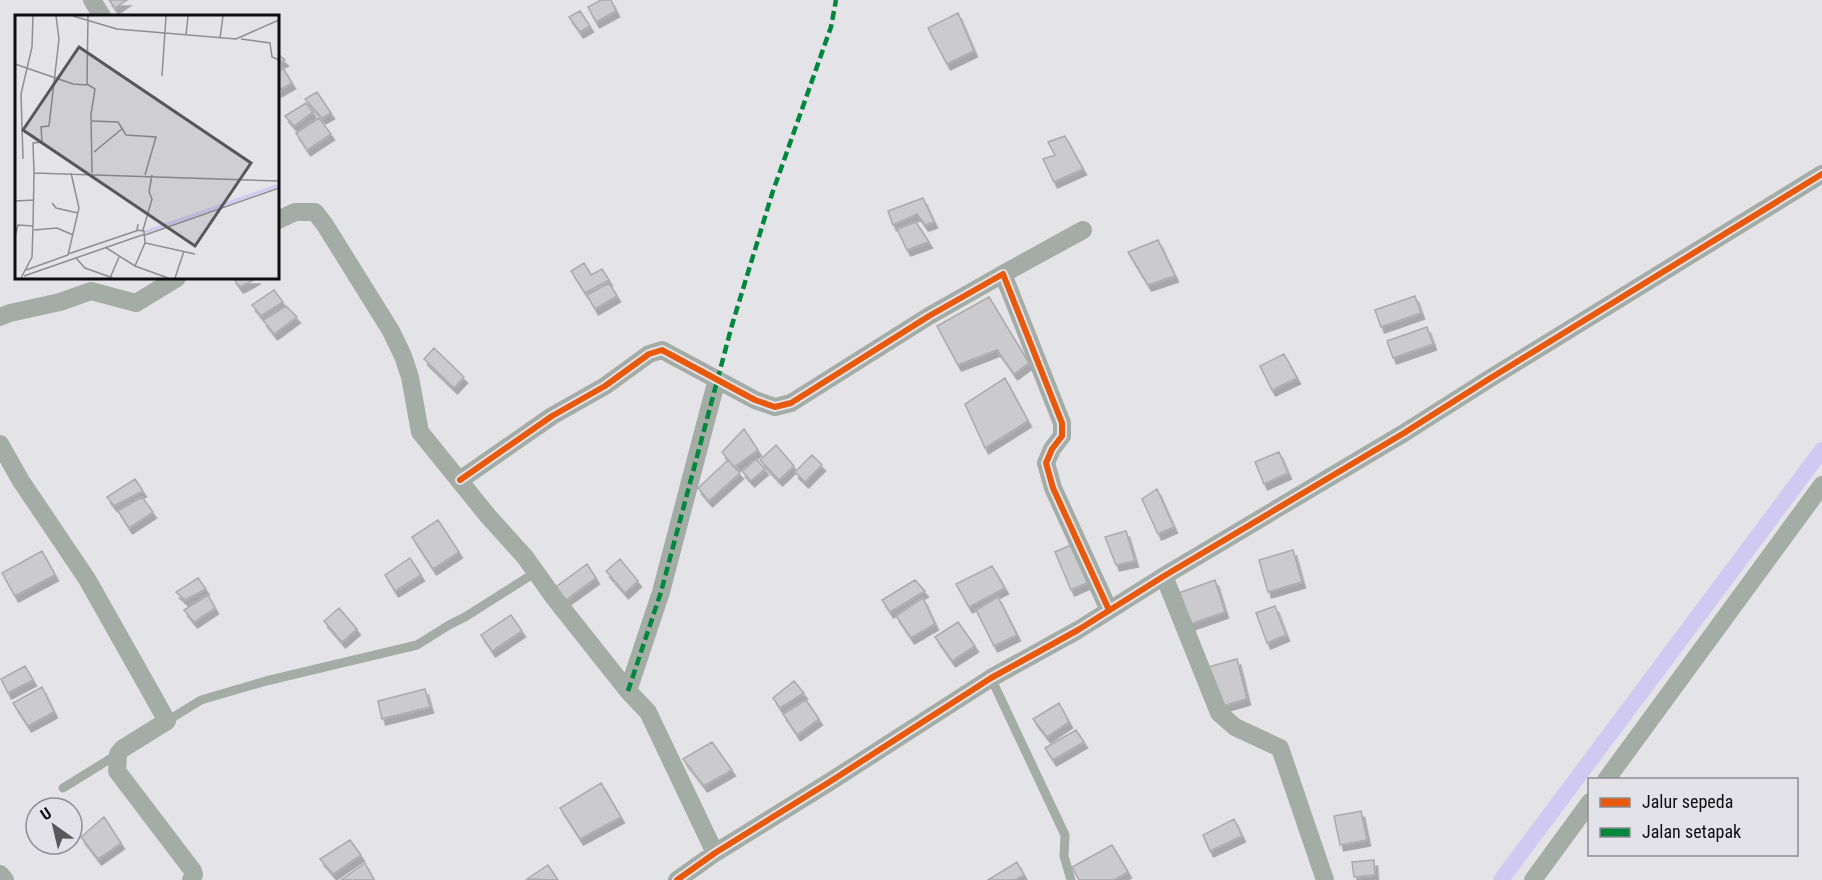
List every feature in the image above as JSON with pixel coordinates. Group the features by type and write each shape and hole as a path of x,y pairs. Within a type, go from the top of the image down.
{"street":[{"path":"92,0 101,15"},
{"path":"677,880 715,853 991,678 1078,630 1404,433 1822,174"},
{"path":"279,220 295,212 315,212 325,225 404,356 420,432 488,516 525,557 628,691 648,712 715,853"},
{"path":"460,480 552,416 605,386 649,354 662,350 755,400 775,407 791,403 929,316 1083,230"},
{"path":"1003,274 1062,423 1062,436 1052,449 1046,463 1053,488 1108,610"},
{"path":"0,317 60,302 91,291 136,303 175,279"},
{"path":"628,691 661,592 717,379"},
{"path":"0,444 21,481 87,579 167,721 122,749 118,754 117,771 193,871 194,875 191,880"},
{"path":"1607,778 1822,485"},
{"path":"1164,576 1219,713 1235,727 1280,748 1325,880"},
{"path":"1533,880 1588,805"},
{"path":"0,874 5,880"}],"lane":[{"path":"167,721 201,700 266,681 417,645 536,572"},
{"path":"991,678 1065,835 1065,856 1071,880"},
{"path":"63,788 118,754"}],"building":[{"path":"109,0 127,0 115,8"},
{"path":"601,0 611,0 616,11 596,22 588,7"},
{"path":"580,11 590,26 580,32 569,17"},
{"path":"958,13 974,51 947,64 928,28"},
{"path":"279,55 285,60 279,63"},
{"path":"283,68 292,83 279,90 279,71"},
{"path":"317,92 331,113 322,118 305,99"},
{"path":"306,103 313,112 294,126 285,116"},
{"path":"319,118 331,134 307,150 296,133"},
{"path":"1065,136 1083,169 1054,182 1043,159 1055,155 1048,142"},
{"path":"923,198 934,222 925,225 917,214 893,225 888,211"},
{"path":"916,222 929,242 907,250 897,229"},
{"path":"1158,240 1175,276 1148,285 1128,252"},
{"path":"584,263 591,275 602,269 609,280 585,293 571,271"},
{"path":"234,279 255,279 240,287"},
{"path":"609,283 617,296 595,309 587,295"},
{"path":"274,290 283,302 261,316 252,305"},
{"path":"1415,296 1421,313 1381,327 1375,310"},
{"path":"989,297 1029,363 1014,374 997,350 958,365 937,326"},
{"path":"286,306 297,317 274,334 263,320"},
{"path":"1427,327 1433,344 1393,358 1387,341"},
{"path":"434,348 464,377 454,388 424,359"},
{"path":"1284,354 1297,378 1272,390 1260,366"},
{"path":"1005,378 1028,421 985,448 965,404"},
{"path":"744,429 758,450 734,467 722,452"},
{"path":"776,445 794,466 779,480 760,460"},
{"path":"1279,452 1288,473 1264,484 1255,462"},
{"path":"812,455 822,465 805,482 795,472"},
{"path":"756,459 765,469 751,481 742,471"},
{"path":"728,460 740,473 709,501 698,488"},
{"path":"135,479 143,491 114,506 107,497"},
{"path":"1157,489 1174,527 1158,534 1142,499"},
{"path":"142,497 153,512 129,528 118,511"},
{"path":"438,520 459,552 433,569 412,537"},
{"path":"1126,531 1135,561 1116,565 1105,537"},
{"path":"1073,544 1089,582 1071,590 1055,552"},
{"path":"1293,550 1302,582 1268,592 1259,560"},
{"path":"42,551 55,575 15,596 2,573"},
{"path":"410,558 421,575 395,591 385,575"},
{"path":"620,559 638,581 625,593 606,571"},
{"path":"587,564 596,578 563,602 553,589"},
{"path":"992,566 1005,588 969,607 956,584"},
{"path":"198,578 206,589 185,600 176,592"},
{"path":"915,580 925,591 890,612 882,600"},
{"path":"1215,580 1225,612 1188,625 1176,594"},
{"path":"208,595 215,608 194,622 184,610"},
{"path":"998,597 1017,635 994,646 976,610"},
{"path":"923,598 935,624 911,638 896,616"},
{"path":"1275,606 1286,635 1267,643 1256,613"},
{"path":"339,608 357,629 342,642 324,621"},
{"path":"511,615 522,631 492,651 481,635"},
{"path":"958,622 975,646 952,661 935,637"},
{"path":"1237,659 1247,699 1219,707 1208,667"},
{"path":"25,666 33,680 8,693 1,679"},
{"path":"794,681 804,693 780,708 773,698"},
{"path":"42,687 54,712 28,726 13,703"},
{"path":"425,689 430,707 382,719 378,701"},
{"path":"806,700 819,719 797,735 783,714"},
{"path":"1059,703 1069,722 1047,737 1033,719"},
{"path":"1076,730 1084,742 1053,760 1045,748"},
{"path":"712,742 732,770 704,786 683,759"},
{"path":"601,783 621,817 580,839 560,808"},
{"path":"1361,811 1367,840 1340,845 1334,816"},
{"path":"104,817 121,843 98,859 84,841 84,834"},
{"path":"1234,819 1242,836 1210,851 1203,835"},
{"path":"350,840 361,855 333,874 320,859"},
{"path":"1112,845 1128,872 1114,880 1079,880 1072,867"},
{"path":"1374,860 1375,875 1354,877 1352,862"},
{"path":"1017,862 1024,875 1015,880 988,880"},
{"path":"365,863 374,880 341,880"},
{"path":"548,865 558,880 527,879"}],"waterway":[{"path":"1501,880 1822,450"}],"marked path":[{"path":"628,691 661,592 732,325 772,194 831,27 836,0"}],"cycle path":[{"path":"677,880 715,853 991,678 1078,630 1404,433 1822,174"},
{"path":"460,480 552,416 605,386 649,354 662,350 755,400 775,407 791,403 929,316 1003,274 1062,423 1062,436 1052,449 1046,463 1053,488 1109,610"}]}
